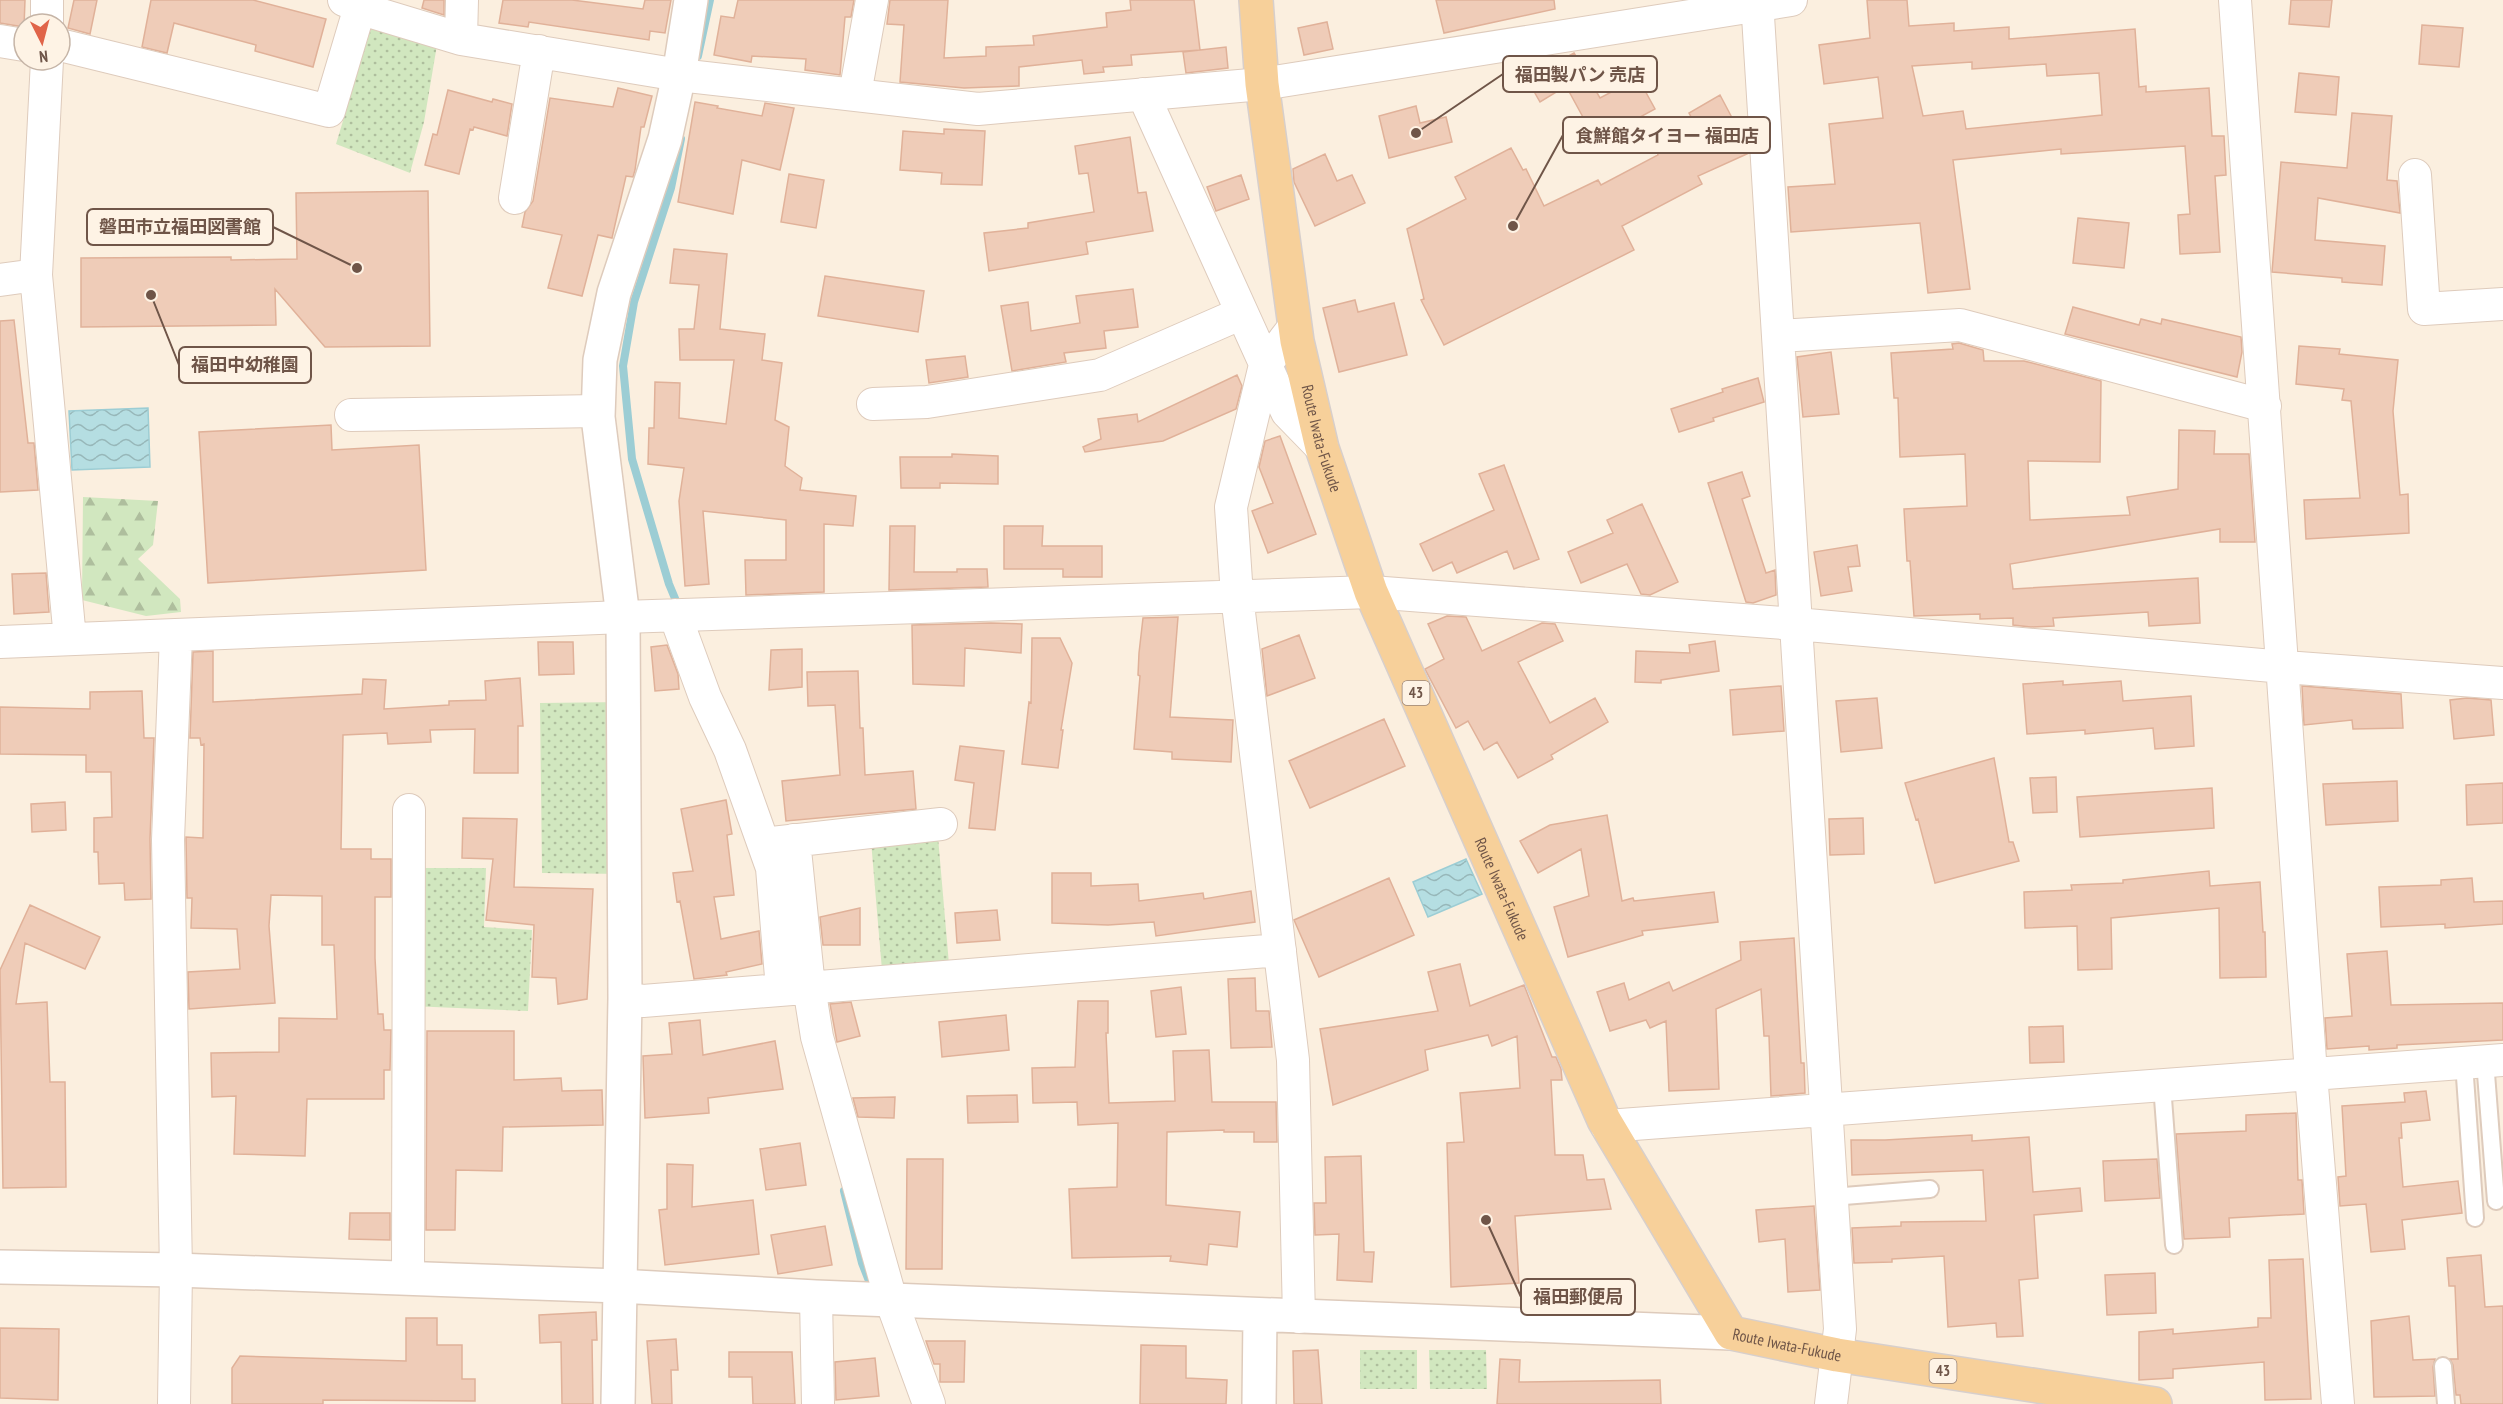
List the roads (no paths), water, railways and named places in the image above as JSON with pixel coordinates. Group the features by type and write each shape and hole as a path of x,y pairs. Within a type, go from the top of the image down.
{"main road":[{"name":"Route Iwata-Fukude","path":"1256,0 1262,84 1295,326 1322,448 1371,592 1607,1126 1731,1333 1837,1355 2155,1404"}],"street":[{"path":"461,39 462,0"},
{"path":"618,1404 618,1286 625,998 623,617 598,411 600,360 614,293 664,139 679,75 690,0"},
{"path":"855,94 872,0"},
{"path":"72,48 329,111 352,3 461,39 679,75 978,109 1262,84 1758,3 1791,0"},
{"path":"2235,0 2311,1074 2338,1404"},
{"path":"1758,3 1840,1329 1831,1404"},
{"path":"515,198 539,51"},
{"path":"46,72 36,275 70,639"},
{"path":"1143,94 1287,412 1322,448"},
{"path":"2415,175 2424,309 2503,303"},
{"path":"0,280 36,275"},
{"path":"873,404 927,402 1100,375 1242,313"},
{"path":"1779,336 1960,325 2265,406"},
{"path":"1295,326 1265,365 1231,507 1237,596 1293,1060 1299,1317"},
{"path":"351,415 598,411"},
{"path":"0,642 675,615 1371,592 1796,624 2284,667 2503,683"},
{"path":"675,615 705,697 730,750 779,842 796,988 817,1037 891,1300 929,1404"},
{"path":"174,1404 176,1270 168,840 176,635"},
{"path":"408,1278 409,810"},
{"path":"779,842 941,824"},
{"path":"625,998 643,1000 1280,950"},
{"path":"1607,1126 2484,1061"},
{"path":"0,1267 176,1270 618,1286 816,1297 1731,1333"},
{"path":"816,1297 818,1404"},
{"path":"1259,1404 1260,1315"}],"lane":[{"path":"2484,1061 2496,1201"},
{"path":"2475,1218 2484,1061"},
{"path":"2162,1085 2174,1245"},
{"path":"1832,1197 1930,1189"},
{"path":"2442,1366 2446,1404"}],"water":[{"path":"148,408 150,467 72,470 69,411"},
{"path":"1466,859 1482,894 1428,917 1413,882"}],"waterway":[{"path":"698,56 710,0"},
{"path":"679,608 669,584 632,459 623,366 634,302 671,188 681,139"},
{"path":"844,1191 862,1263 873,1291"}],"place":[{"name":"福田製パン 売店","path":"1416,133"},
{"name":"食鮮館タイヨー 福田店","path":"1513,226"},
{"name":"磐田市立福田図書館","path":"357,268"},
{"name":"福田中幼稚園","path":"151,295"},
{"name":"福田郵便局","path":"1486,1220"}]}
